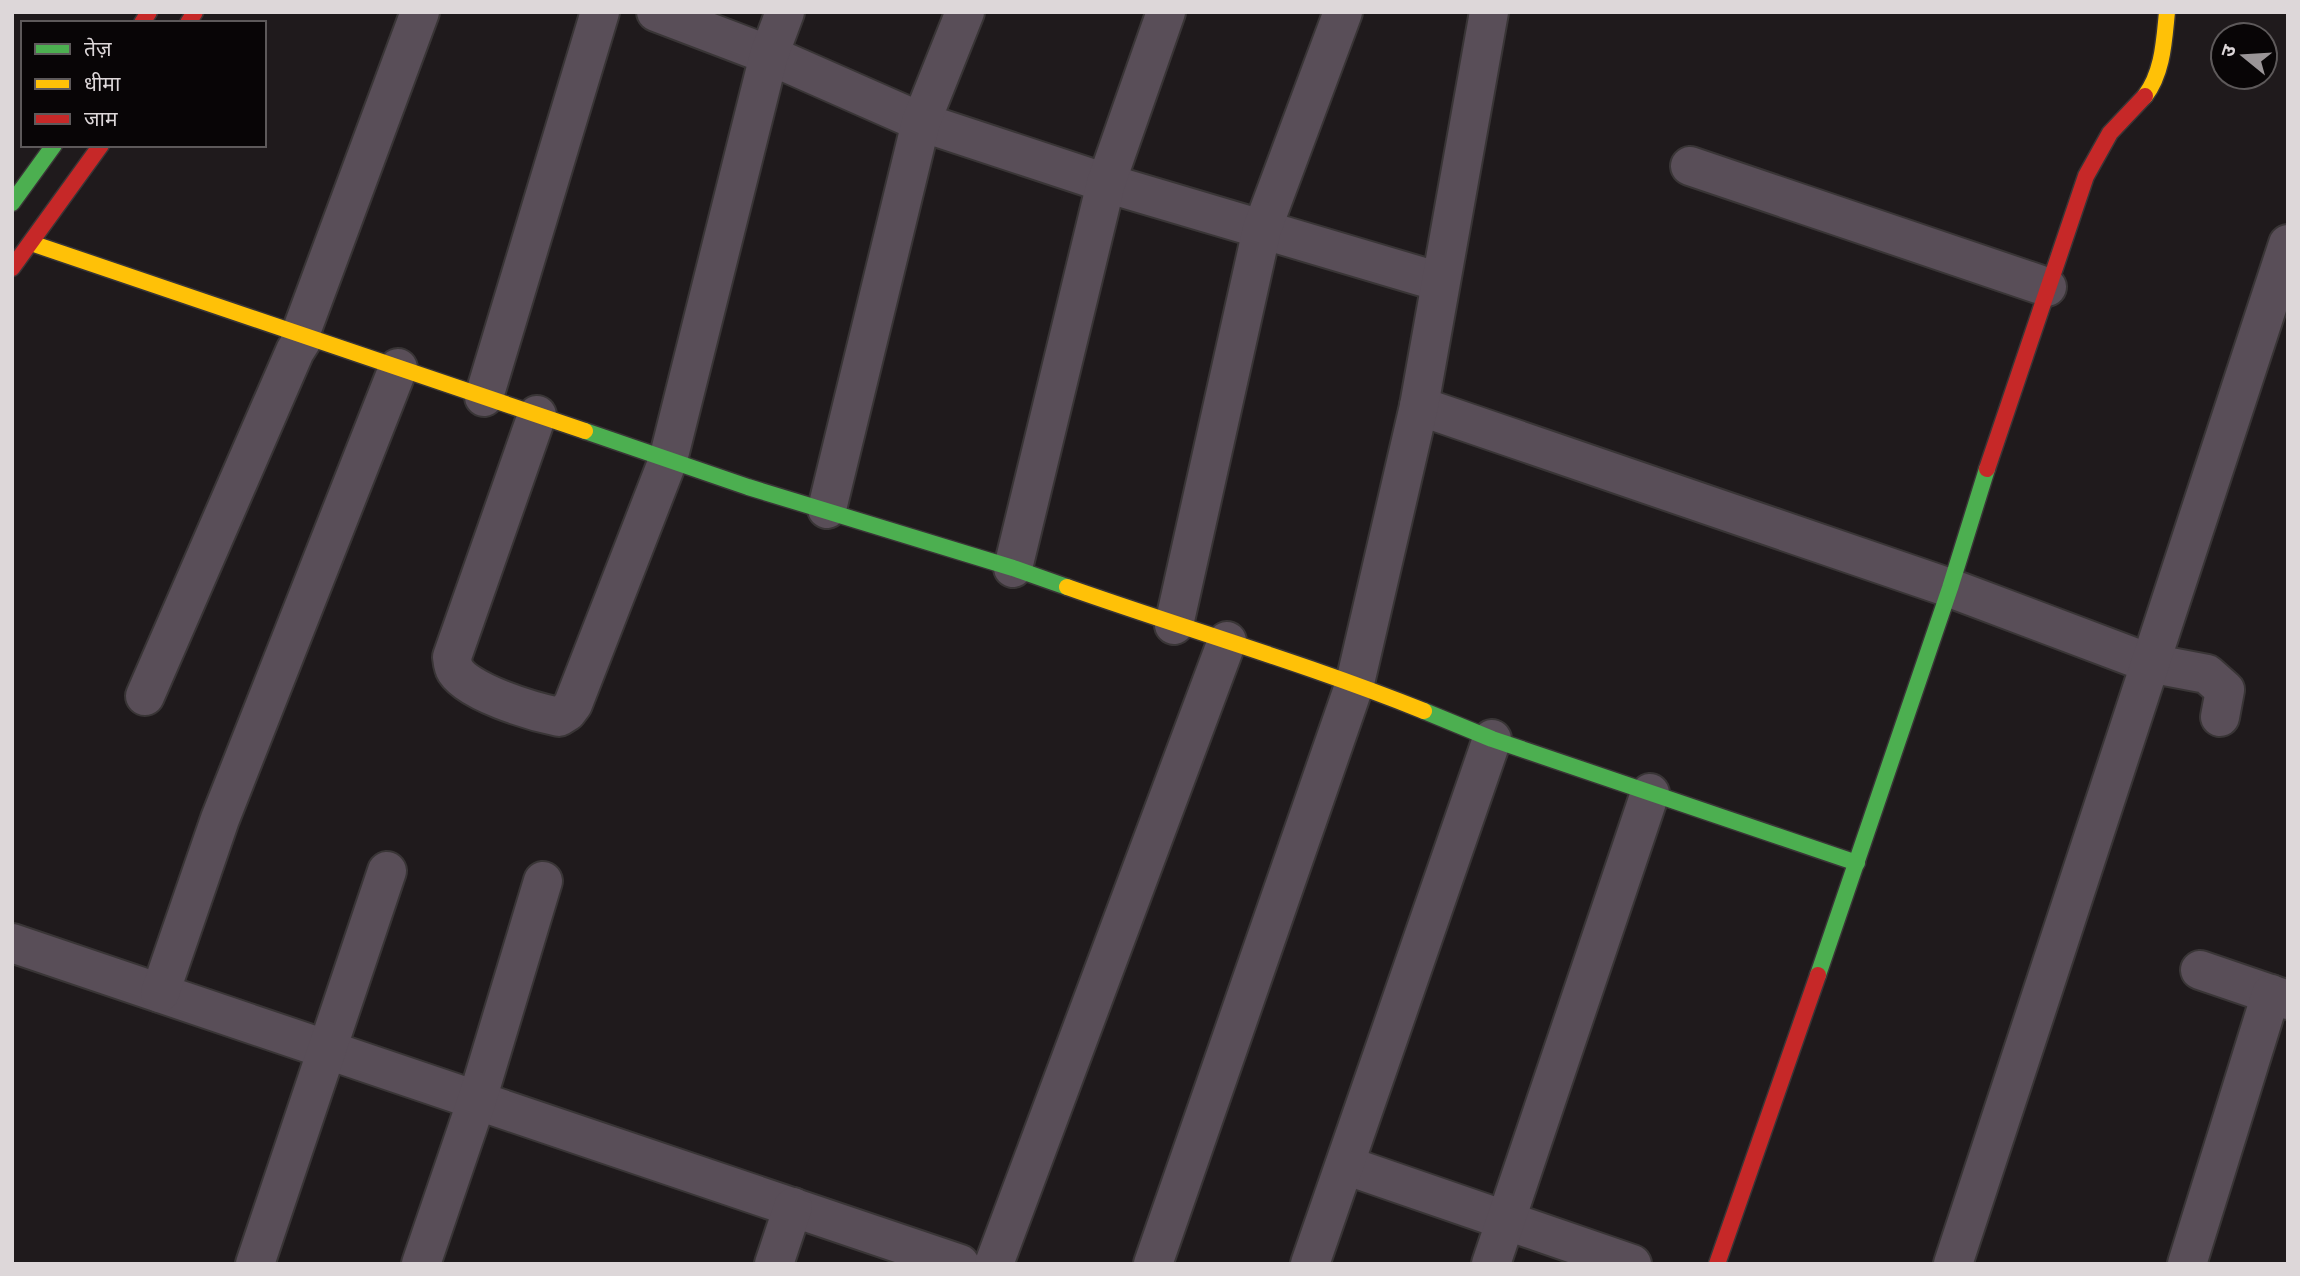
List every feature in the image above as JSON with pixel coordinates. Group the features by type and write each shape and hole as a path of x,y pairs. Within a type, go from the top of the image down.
{"street":[{"path":"145,696 302,340 300,335 420,12"},
{"path":"484,397 600,12"},
{"path":"656,12 769,55 921,122 1106,183 1440,282"},
{"path":"537,415 452,657 460,676 474,686 523,709 559,717 573,704 668,460 769,55 785,12"},
{"path":"827,509 921,122 965,12"},
{"path":"1013,568 1106,183 1166,12"},
{"path":"1174,625 1262,229 1343,12"},
{"path":"1153,1264 1355,684 1419,405 1489,12"},
{"path":"1717,1264 1857,863 2086,176 2102,142 2122,118 2143,100 2155,76 2163,49 2168,12"},
{"path":"12,203 53,147"},
{"path":"12,268 100,147"},
{"path":"1690,166 2047,287"},
{"path":"31,243 748,487 1013,568 1174,625 1355,684 1492,739 1857,863"},
{"path":"1953,1264 2288,244"},
{"path":"160,993 220,819 398,368"},
{"path":"1419,405 1950,588 2149,663 2207,674 2225,690 2220,717"},
{"path":"994,1264 1227,641"},
{"path":"1310,1264 1492,739"},
{"path":"1491,1264 1650,793"},
{"path":"255,1264 387,871"},
{"path":"421,1264 477,1100 544,881"},
{"path":"14,946 960,1264"},
{"path":"2187,1264 2280,997 2200,970"},
{"path":"1345,1165 1632,1264"},
{"path":"774,1264 793,1208"}],"traffic: fast":[{"path":"12,203 53,147"},
{"path":"585,431 748,487 1067,587"},
{"path":"1818,975 1950,588 1987,469"},
{"path":"1424,711 1492,739 1857,863"}],"traffic: slow":[{"path":"2145,96 2159,67 2167,12"},
{"path":"31,243 585,431"},
{"path":"1067,587 1291,662 1424,711"}],"traffic: jam":[{"path":"143,21 149,12"},
{"path":"189,21 195,12"},
{"path":"1987,469 2086,176 2110,133 2145,96"},
{"path":"12,268 100,147"},
{"path":"1717,1264 1818,975"}]}
